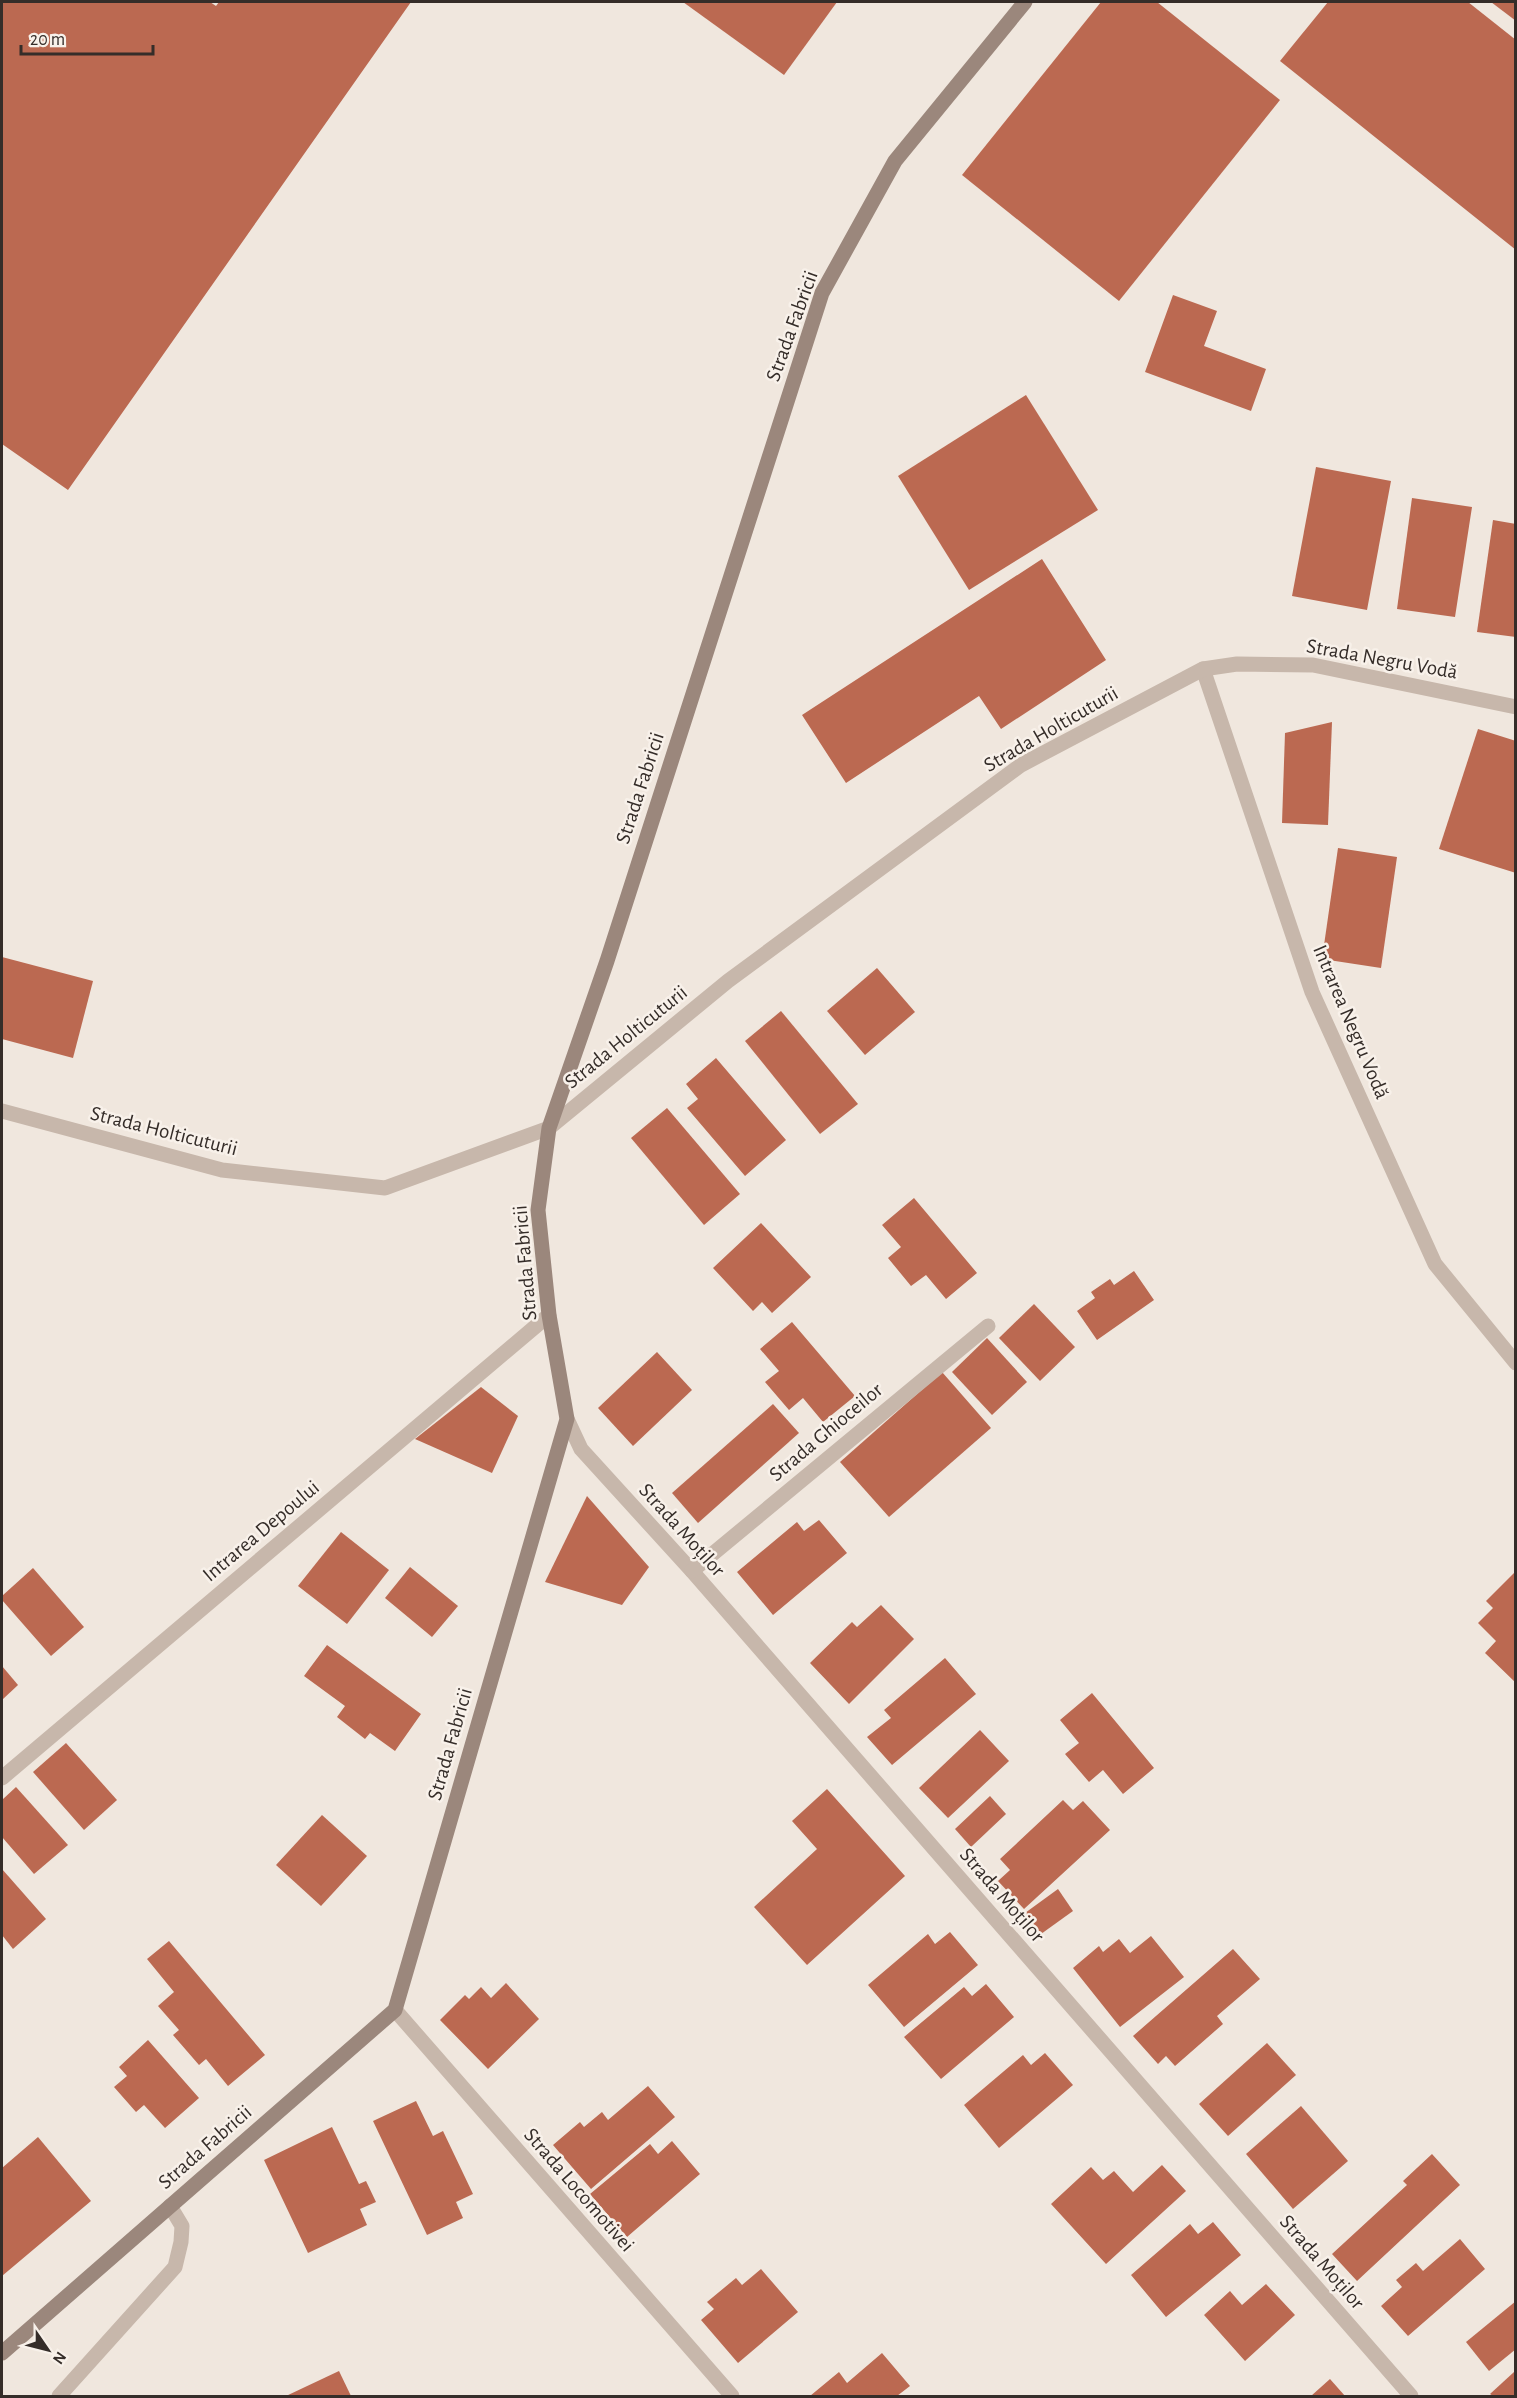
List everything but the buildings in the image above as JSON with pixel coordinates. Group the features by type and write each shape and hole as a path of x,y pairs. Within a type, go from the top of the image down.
{"street":[{"name":"Strada Fabricii","path":"2,2353 395,2010 567,1419 549,1315 538,1210 549,1128 607,961 822,292 895,162 1025,2"},
{"name":"Strada Negru Vodă","path":"1203,669 1237,664 1313,664 1515,707"},
{"name":"Strada Holticuturii","path":"2,1111 222,1170 385,1188 549,1128 728,981 1021,765 1203,669"},
{"name":"Intrarea Negru Vodă","path":"1203,669 1312,992 1435,1264 1515,1364"},
{"name":"Intrarea Depoului","path":"2,1778 549,1315"},
{"name":"Strada Ghioceilor","path":"692,1571 988,1326"},
{"name":"Strada Moților","path":"567,1419 581,1449 692,1571 1411,2397"},
{"name":"Strada Locomotivei","path":"395,2010 732,2397"},
{"path":"59,2397 175,2267 182,2226 170,2206"}]}
